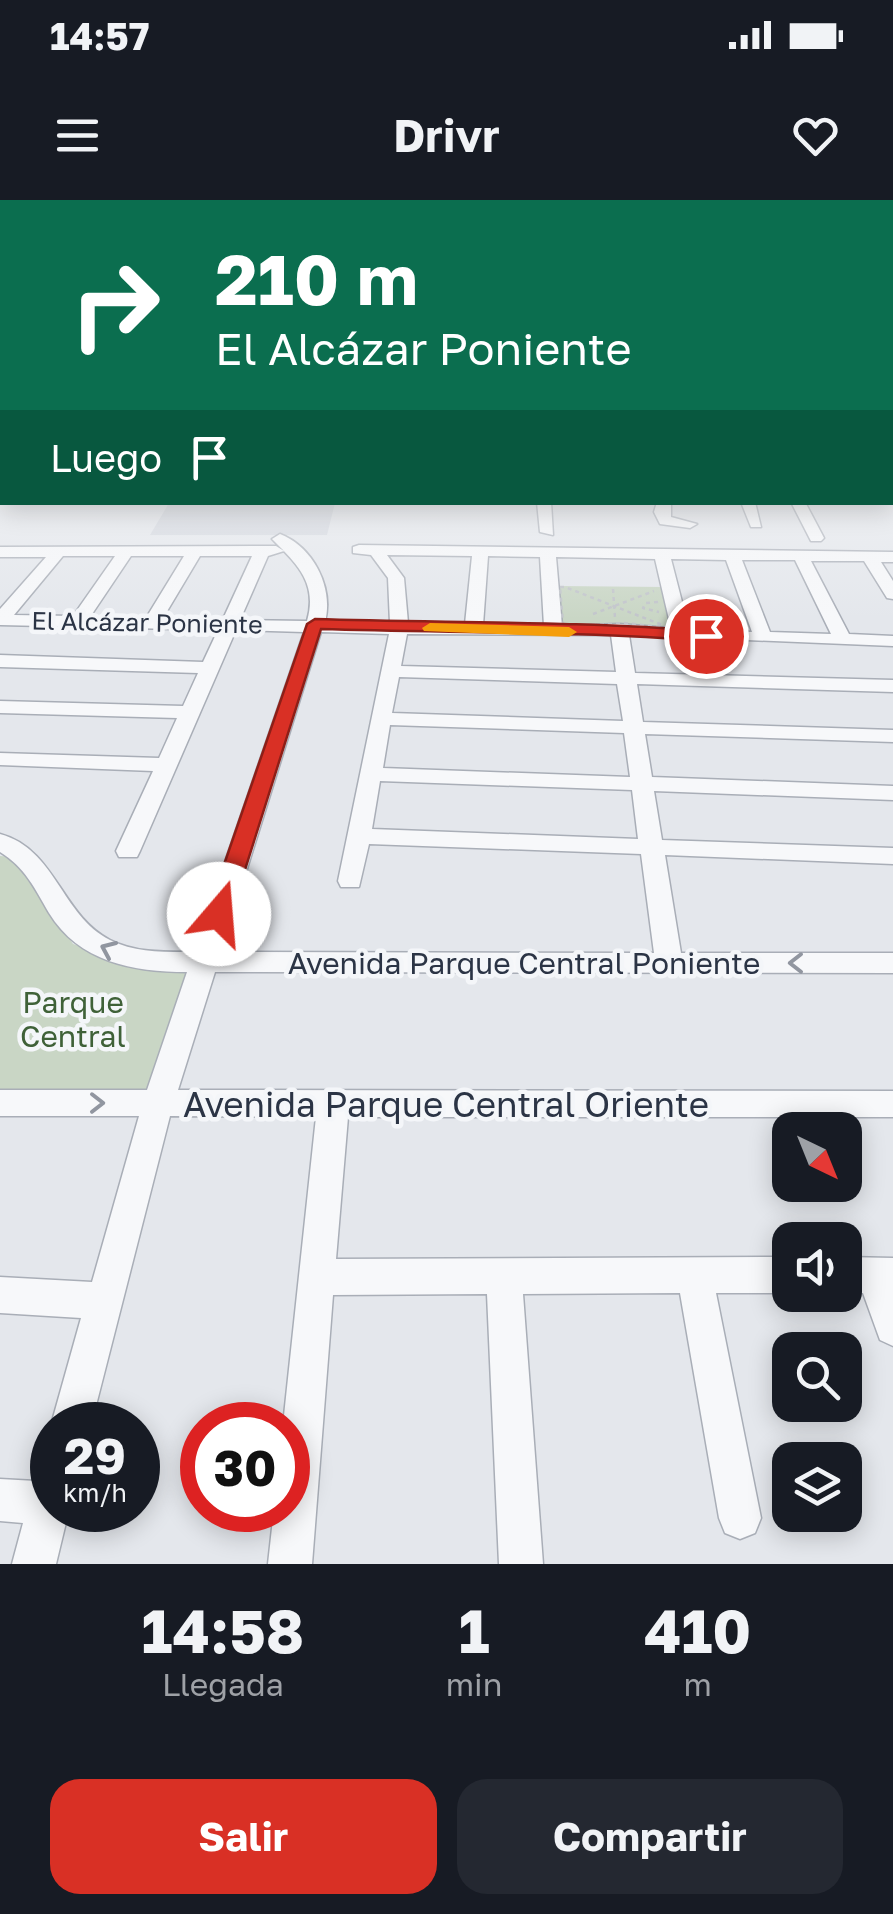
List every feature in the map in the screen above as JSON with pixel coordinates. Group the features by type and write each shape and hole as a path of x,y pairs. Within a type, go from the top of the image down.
{"street":[{"path":"544,505 548,532"},
{"path":"749,505 756,524"},
{"path":"800,505 816,538"},
{"path":"665,506 661,512 667,522 687,517"},
{"path":"128,851 228,626 279,547"},
{"path":"0,552 279,547 312,570 318,586 315,624 158,1103 76,1402"},
{"path":"350,880 399,627 396,578 368,550 893,557"},
{"path":"151,624 195,551"},
{"path":"474,629 480,551"},
{"path":"0,620 58,552"},
{"path":"78,622 127,552"},
{"path":"548,552 559,628"},
{"path":"661,552 674,629"},
{"path":"731,553 763,638"},
{"path":"800,555 842,640"},
{"path":"869,556 893,594"},
{"path":"0,583 32,583"},
{"path":"621,619 626,678 670,964"},
{"name":"El Alcázar Poniente","path":"0,620 474,629 559,628 621,619 763,638 893,642"},
{"path":"0,660 210,668"},
{"path":"390,671 893,686"},
{"path":"0,707 190,712"},
{"path":"381,719 893,736"},
{"path":"0,759 166,765"},
{"path":"370,774 893,793"},
{"path":"358,836 893,856"},
{"name":"Avenida Parque Central Poniente","path":"7,849 46,880 73,926 96,944 144,960 893,964"},
{"name":"Avenida Parque Central Oriente","path":"0,1103 893,1104"},
{"path":"290,1564 333,1104"},
{"path":"317,1277 772,1275"},
{"path":"871,1275 893,1327"},
{"path":"504,1276 522,1564"},
{"path":"695,1276 740,1518"},
{"path":"0,1295 104,1301"},
{"path":"0,1500 30,1499"},
{"path":"34,1564 42,1532"}],"path":[{"path":"621,619 634,598 662,588"},
{"path":"613,589 621,619"},
{"path":"634,598 646,604 667,602"},
{"path":"646,604 646,611"},
{"path":"559,628 621,619 646,611 669,612"}],"shaded area":[{"path":"168,505 334,505 327,535 150,535"}],"green space":[{"path":"558,586 665,587 674,627 667,630 618,623 566,627 561,622"},
{"name":"Parque Central","path":"0,856 13,857 32,878 73,944 141,965 192,967 145,1092 0,1092"}],"slow traffic":[{"path":"430,628 569,632"}],"route":[{"path":"219,914 315,624 567,632 619,629 706,636"}]}
